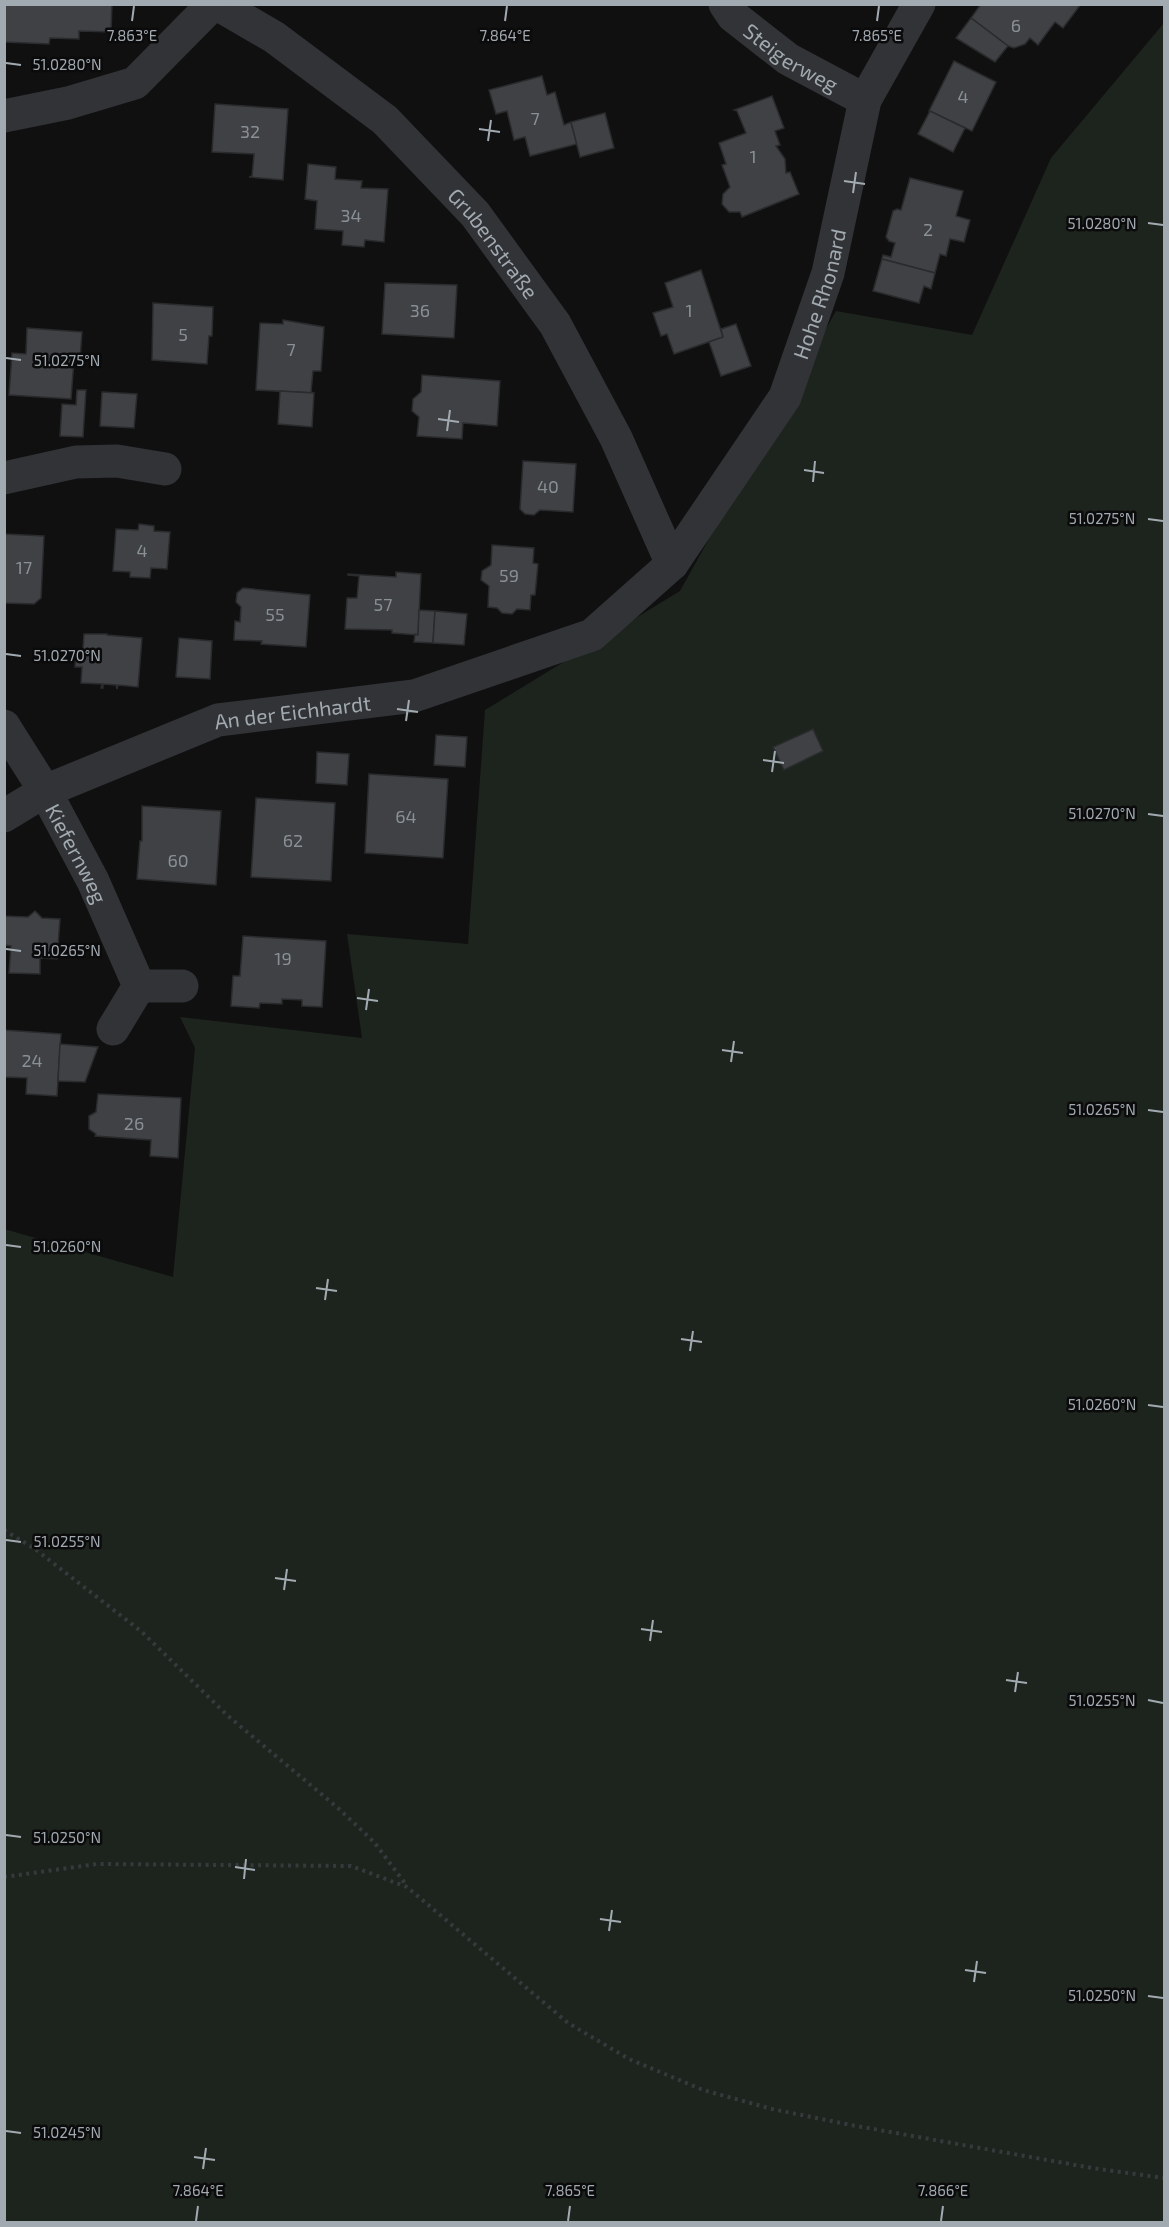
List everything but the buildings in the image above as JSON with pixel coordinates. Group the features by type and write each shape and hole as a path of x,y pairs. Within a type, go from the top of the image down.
{"street":[{"path":"4,116 68,104 135,83 215,4"},
{"name":"Grubenstraße","path":"215,4 274,37 385,120 475,214 555,324 616,438 672,564"},
{"name":"Steigerweg","path":"725,4 734,16 788,59 865,100"},
{"name":"Hohe Rhonard","path":"672,564 785,398 828,273 865,100 919,4"},
{"path":"4,478 76,462 117,461 165,469"},
{"name":"An der Eichhardt","path":"4,816 45,791 218,720 414,696 592,635 672,564"},
{"name":"Kiefernweg","path":"4,726 45,791 93,881 139,986"},
{"path":"113,1029 139,986 182,986"}],"path":[{"path":"4,1530 35,1549 142,1632 228,1716 338,1808 374,1842 407,1887 568,2023 629,2059 703,2090 772,2109 1092,2168 1164,2178"},
{"path":"4,1877 97,1863 351,1866 407,1887"}],"shaded area":[{"path":"1164,23 1164,2222 5,2222 4,1229 173,1277 195,1048 180,1017 362,1038 347,934 468,944 485,710 680,591 836,311 972,335 1051,158"}]}
